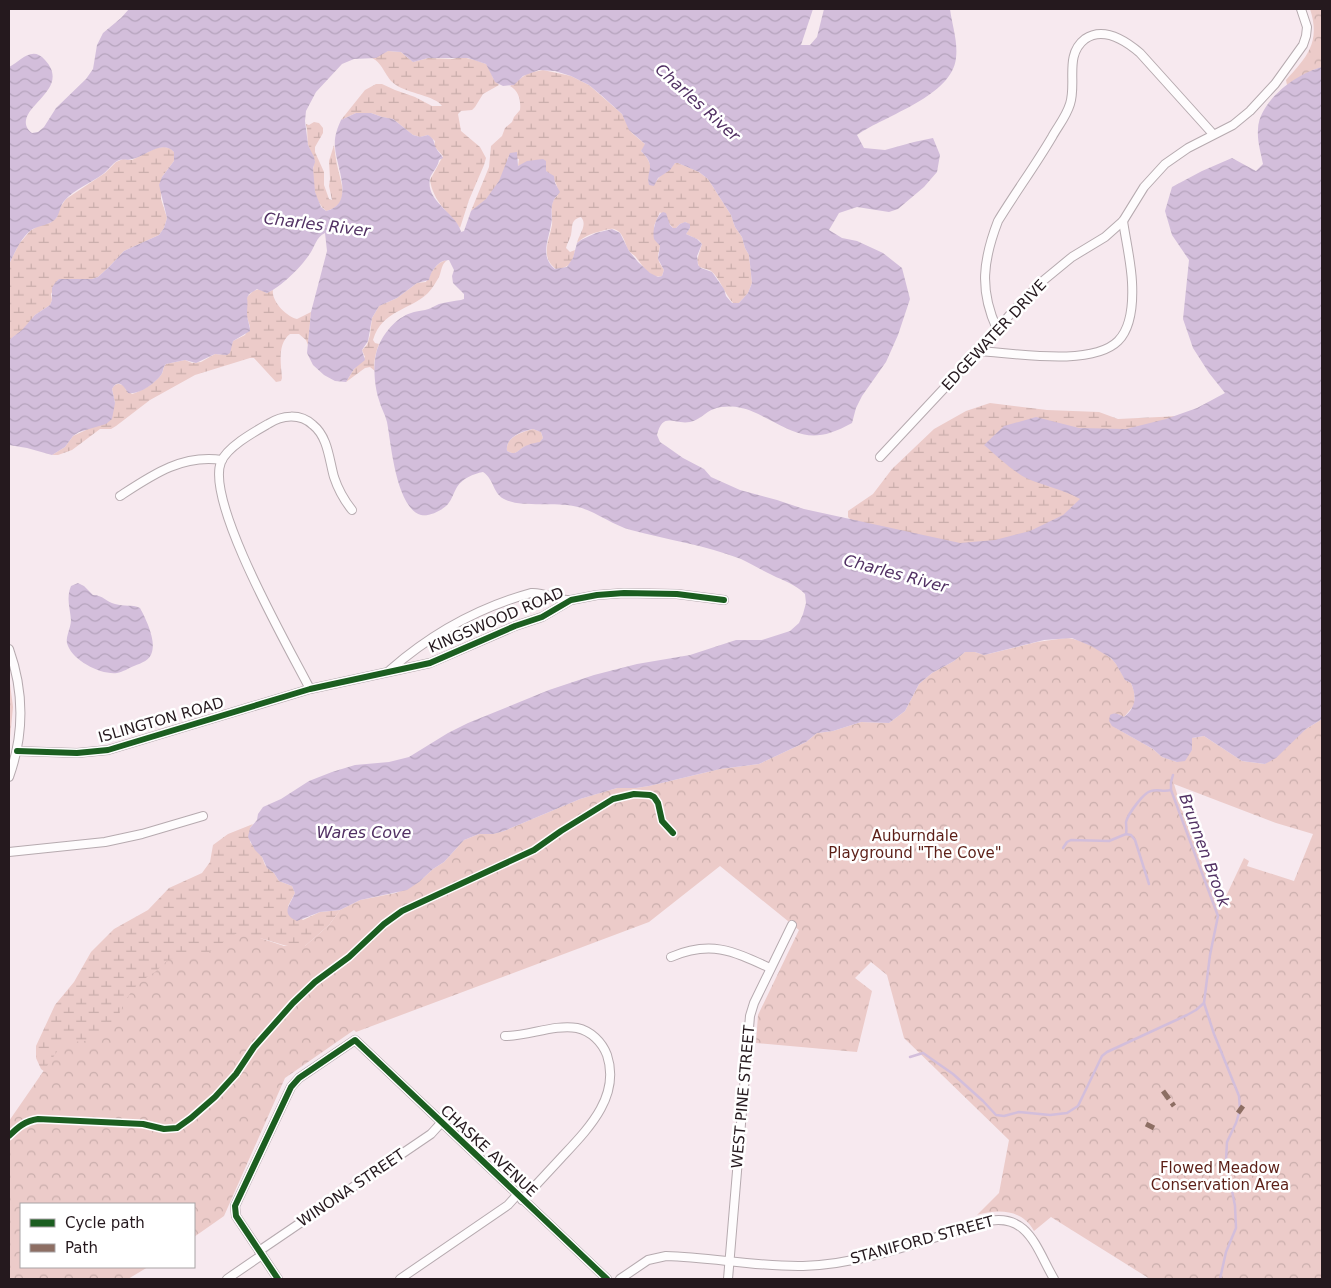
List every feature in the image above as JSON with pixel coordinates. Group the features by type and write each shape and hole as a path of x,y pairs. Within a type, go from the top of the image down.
{"street":[{"name":"EDGEWATER DRIVE","path":"880,457 1044,280 1058,268 1105,237 1123,221 1144,187 1165,164 1188,148 1233,125 1250,111 1275,84 1303,45 1307,27 1301,9"},
{"path":"997,329 986,300 984,282 991,239 998,221 1062,122 1072,96 1074,57 1078,46 1086,38 1095,35 1105,35 1116,37 1128,43 1140,53 1213,134"},
{"path":"979,351 1082,356 1108,348 1119,340 1126,329 1130,315 1132,284 1123,221"},
{"path":"310,689 237,541 220,488 218,476 222,460 230,449 277,419 286,416 305,419 313,424 325,441 339,490 352,510"},
{"path":"120,496 165,468 200,458 222,460"},
{"name":"KINGSWOOD ROAD","path":"388,671 429,639 479,612 531,593 540,592 562,600 624,593 677,594 724,600"},
{"name":"KINGSWOOD ROAD","path":"310,689 430,663 515,626 542,617 570,600"},
{"path":"9,649 20,693 17,751 9,777"},
{"name":"ISLINGTON ROAD","path":"17,751 77,753 108,750 310,689"},
{"path":"9,852 105,842 142,834 203,816"},
{"name":"WEST PINE STREET","path":"728,1279 749,1021 752,1007 792,925"},
{"path":"671,957 693,949 720,948 733,951 770,968"},
{"path":"400,1279 520,1198 581,1137 597,1117 608,1092 610,1068 599,1041 591,1034 581,1029 566,1028 519,1036 505,1036"},
{"name":"CHASKE AVENUE","path":"261,1253 235,1213 236,1203 291,1087 299,1078 354,1040 607,1279"},
{"name":"WINONA STREET","path":"226,1279 431,1134 441,1123"},
{"name":"STANIFORD STREET","path":"620,1279 648,1260 661,1256 794,1266 843,1261 880,1253 984,1222 1001,1220 1015,1223 1024,1229 1054,1279"},
{"path":"261,1253 278,1279"}],"green space":[{"path":"1310,9 1322,9 1322,67 1287,85 1286,80 1306,56 1313,40 1314,31"},
{"path":"388,51 401,52 413,62 428,58 452,59 462,57 475,60 489,67 493,78 499,85 483,94 472,110 461,111 458,114 461,131 480,147 486,158 460,228 434,194 430,180 443,156 434,146 435,141 428,135 420,137 413,135 393,119 371,113 356,113 341,120 365,90 376,84 382,84 432,106 442,106 434,100 401,88 389,79 379,64 372,58"},
{"path":"543,70 571,76 589,85 622,114 632,133 646,145 641,151 647,158 651,169 648,181 656,182 675,163 699,172 708,179 731,215 749,255 752,283 748,293 739,303 733,303 711,271 699,267 697,260 702,244 699,240 686,234 690,228 686,222 673,228 660,212 654,226 654,235 660,246 658,255 659,262 664,270 662,276 654,276 646,270 635,256 629,252 617,230 608,229 592,234 584,237 577,243 584,223 581,217 575,220 572,226 566,248 570,252 575,250 572,261 567,266 556,269 548,259 547,248 552,225 552,205 558,195 558,188 545,167 534,162 518,166 519,159 508,157 505,169 495,189 482,204 471,211 489,167 491,146 502,136 505,128 512,122 520,110 519,96 510,86 528,73"},
{"path":"314,122 319,123 323,128 323,133 315,147 315,152 324,172 324,185 329,199 332,200 329,186 329,161 334,145 342,188 339,204 326,211 319,203 314,187 314,160 308,144 306,124 309,125"},
{"path":"156,148 170,148 174,152 174,161 162,177 161,199 167,218 164,228 159,235 124,251 98,277 92,279 59,279 51,294 52,300 50,305 35,315 23,330 9,340 9,264 19,244 30,231 40,225 50,223 57,217 59,209 66,199 105,173 116,162 123,159 132,160"},
{"path":"447,260 439,277 428,293 413,304 389,317 377,330 373,340 379,344 376,354 375,371 370,367 365,368 346,382 365,357 362,350 367,345 372,318 379,306 397,298 417,283 426,282 437,265"},
{"path":"259,289 267,293 273,290 274,299 284,312 293,318 297,319 311,312 308,345 306,340 299,334 290,334 283,343 281,349 281,381 276,382 254,358 195,375 150,400 111,429 100,429 72,450 52,455 65,447 73,436 86,430 115,403 112,389 116,385 125,386 126,390 132,394 144,389 155,381 162,374 166,364 185,360 192,363 201,362 215,354 227,355 233,341 245,335 250,327 247,317 246,298 253,291"},
{"path":"990,403 1047,410 1099,412 1118,419 1180,416 1054,532 958,548 852,521 848,517 848,511 873,494 892,469 934,429 966,411"},
{"path":"533,429 541,432 543,438 540,443 524,447 514,453 507,451 507,446 511,439"},
{"name":"Auburndale Playground \"The Cove\"","path":"1066,638 1094,647 1113,660 1124,678 1131,683 1134,691 1135,704 1124,717 1118,714 1116,728 1153,749 1162,757 1177,762 1192,750 1192,738 1204,736 1242,761 1265,764 1306,729 1322,719 1322,1279 1150,1279 1051,1217 1034,1231 1023,1218 1009,1213 993,1212 977,1215 999,1193 1009,1140 904,1038 887,975 871,962 855,978 872,991 857,1052 756,1043 758,1015 799,930 720,866 649,922 356,1032 354,1030 285,1078 224,1216 195,1236 195,1203 20,1203 20,1268 146,1268 128,1279 9,1279 9,1121 67,1037 70,1041 82,1042 108,1031 114,1025 125,1001 134,988 167,961 179,955 206,953 216,949 228,938 236,934 248,934 284,946 305,946 329,925 340,910 360,900 396,893 419,882 444,862 464,840 479,834 493,834 504,831 580,799 617,788 649,786 720,769 759,764 806,742 817,733 833,731 861,722 889,723 905,711 919,684 932,673 954,661 965,652 975,652 984,655 1037,642","holes":["1174,784 1276,823 1313,834 1294,881 1247,866 1249,861 1244,858 1220,909 1185,819"]},
{"path":"9,676 13,707 9,749"},
{"path":"253,824 250,828 250,842 262,857 265,865 274,873 279,881 292,886 295,893 288,906 303,920 320,912 340,910 329,925 305,946 286,946 257,938 49,1075 41,1069 36,1058 36,1046 55,1005 74,982 91,952 114,929 148,910 169,888 202,873 210,862 213,845 228,834"}],"water":[{"path":"129,9 813,9 801,45 810,45 817,37 824,9 950,9 956,39 956,58 952,71 931,94 857,135 864,148 885,150 933,138 940,155 937,172 924,187 898,209 889,212 857,207 839,213 829,230 842,238 857,241 883,253 902,268 910,299 898,335 886,362 862,396 852,423 827,434 808,435 789,429 747,409 724,407 711,410 697,420 690,422 666,421 662,423 657,435 660,442 683,458 704,469 711,477 740,490 804,509 960,543 995,540 1030,531 1063,515 1080,499 1022,476 984,445 1004,426 1036,417 1079,428 1126,429 1166,419 1197,408 1225,393 1193,348 1183,319 1189,260 1172,235 1165,211 1172,187 1232,158 1256,171 1263,164 1258,129 1265,108 1291,82 1312,70 1322,67 1322,719 1306,729 1276,758 1265,764 1242,761 1204,736 1192,738 1192,750 1185,761 1177,762 1162,757 1153,749 1112,726 1109,721 1110,715 1119,714 1124,717 1133,706 1135,697 1133,688 1131,683 1125,680 1111,658 1091,646 1072,638 1044,640 984,655 975,652 965,652 954,661 932,673 919,684 905,711 889,723 861,722 833,731 817,733 806,742 759,764 720,769 649,786 617,788 580,799 504,831 493,834 479,834 464,840 444,862 407,890 360,900 340,910 320,912 297,921 288,912 295,893 292,886 279,881 274,873 267,868 248,837 250,828 257,820 258,814 263,807 281,799 309,781 332,772 355,765 389,762 409,757 468,723 549,690 594,675 637,664 690,655 736,640 762,640 790,631 799,623 803,614 806,603 805,594 793,585 741,559 700,546 631,530 578,507 560,504 521,504 506,500 498,494 490,479 483,472 472,475 462,481 448,504 439,511 421,515 413,510 400,488 396,474 387,422 377,394 374,372 375,358 388,329 397,321 414,312 464,299 464,294 453,283 452,276 454,270 449,260 438,264 431,273 429,280 417,283 397,298 379,306 372,318 368,341 362,350 365,360 354,369 346,382 335,381 324,375 313,365 307,353 311,312 327,251 325,233 301,265 284,282 267,293 257,289 249,294 247,298 247,314 250,331 233,341 230,353 227,355 215,354 196,363 185,360 166,364 158,378 146,388 137,392 128,393 121,384 116,384 112,389 115,403 112,419 106,424 79,432 73,436 65,447 52,455 9,445 9,340 22,330 35,315 50,305 52,288 59,279 92,279 98,277 124,251 159,235 164,228 167,218 159,185 162,177 174,161 174,152 164,147 132,159 117,161 103,174 69,196 63,202 54,220 26,234 9,264 9,67 31,54 36,54 45,60 51,69 53,78 50,86 29,113 26,120 26,126 29,131 32,133 38,132 44,127 56,108 86,79 93,69 97,45 103,33","holes":["388,51 401,52 413,62 428,58 468,58 486,64 495,82 503,86 514,85 523,76 539,70 555,71 589,85 622,114 629,130 645,144 641,151 650,165 649,185 654,186 658,178 670,170 675,163 699,172 708,179 731,215 749,255 752,283 748,293 739,303 732,303 712,272 698,265 697,256 702,244 697,239 686,234 690,224 685,222 673,228 666,213 663,212 655,224 654,232 654,239 660,246 658,259 664,270 662,276 658,277 650,273 638,262 629,251 620,233 612,229 596,233 581,240 577,243 573,258 567,267 555,269 550,264 546,248 552,222 552,205 560,192 555,183 554,176 546,171 546,161 543,159 527,161 518,166 517,152 510,153 499,181 486,199 471,211 464,231 461,232 454,219 432,194 430,178 439,160 443,158 432,138 428,135 420,137 413,135 393,119 371,113 356,113 341,120 336,133 335,143 341,174 342,193 340,201 335,207 326,211 321,207 315,192 313,168 315,162 308,145 305,121 306,111 316,92 342,64 354,59 376,58","533,429 541,432 543,438 540,442 525,446 516,453 507,451 511,438 519,433"]},
{"path":"78,583 93,595 112,603 140,608 153,642 152,652 148,659 121,672 111,673 89,666 71,652 67,643 71,623 69,599 71,586"}],"waterway":[{"name":"Brunnen Brook","path":"1173,775 1171,790 1218,916 1210,955 1204,1003 1214,1034 1239,1096 1240,1110 1227,1142 1226,1160 1235,1206 1236,1228 1226,1252 1220,1279"},
{"path":"1063,848 1071,840 1109,841 1126,834 1127,818 1144,795 1154,790 1171,790"},
{"path":"1126,834 1131,835 1135,840 1149,884"},
{"path":"910,1057 923,1053 953,1074 996,1115 1004,1116 1019,1112 1050,1115 1067,1113 1078,1106 1102,1056 1187,1015 1204,1003"}],"marked path":[{"path":"1163,1091 1174,1106"},
{"path":"1238,1113 1243,1106"},
{"path":"1146,1124 1154,1128"}],"cycle path":[{"path":"17,751 77,753 108,750 310,689 430,663 515,626 542,617 571,600 597,595 624,593 677,594 724,600"},
{"path":"9,1136 22,1125 38,1119 143,1124 164,1129 177,1128 215,1097 236,1074 254,1047 293,1003 315,982 349,957 384,924 402,911 534,850 613,799 634,794 654,797 658,803 662,821 673,833"},
{"path":"278,1279 236,1216 235,1206 291,1087 299,1078 355,1040 607,1279"}],"water label":[{"name":"Charles River","path":"698,102"},
{"name":"Charles River","path":"317,224"},
{"name":"Charles River","path":"896,573"},
{"name":"Wares Cove","path":"364,832"}],"park label":[{"name":"Flowed Meadow Conservation Area","path":"1220,1176"}]}
